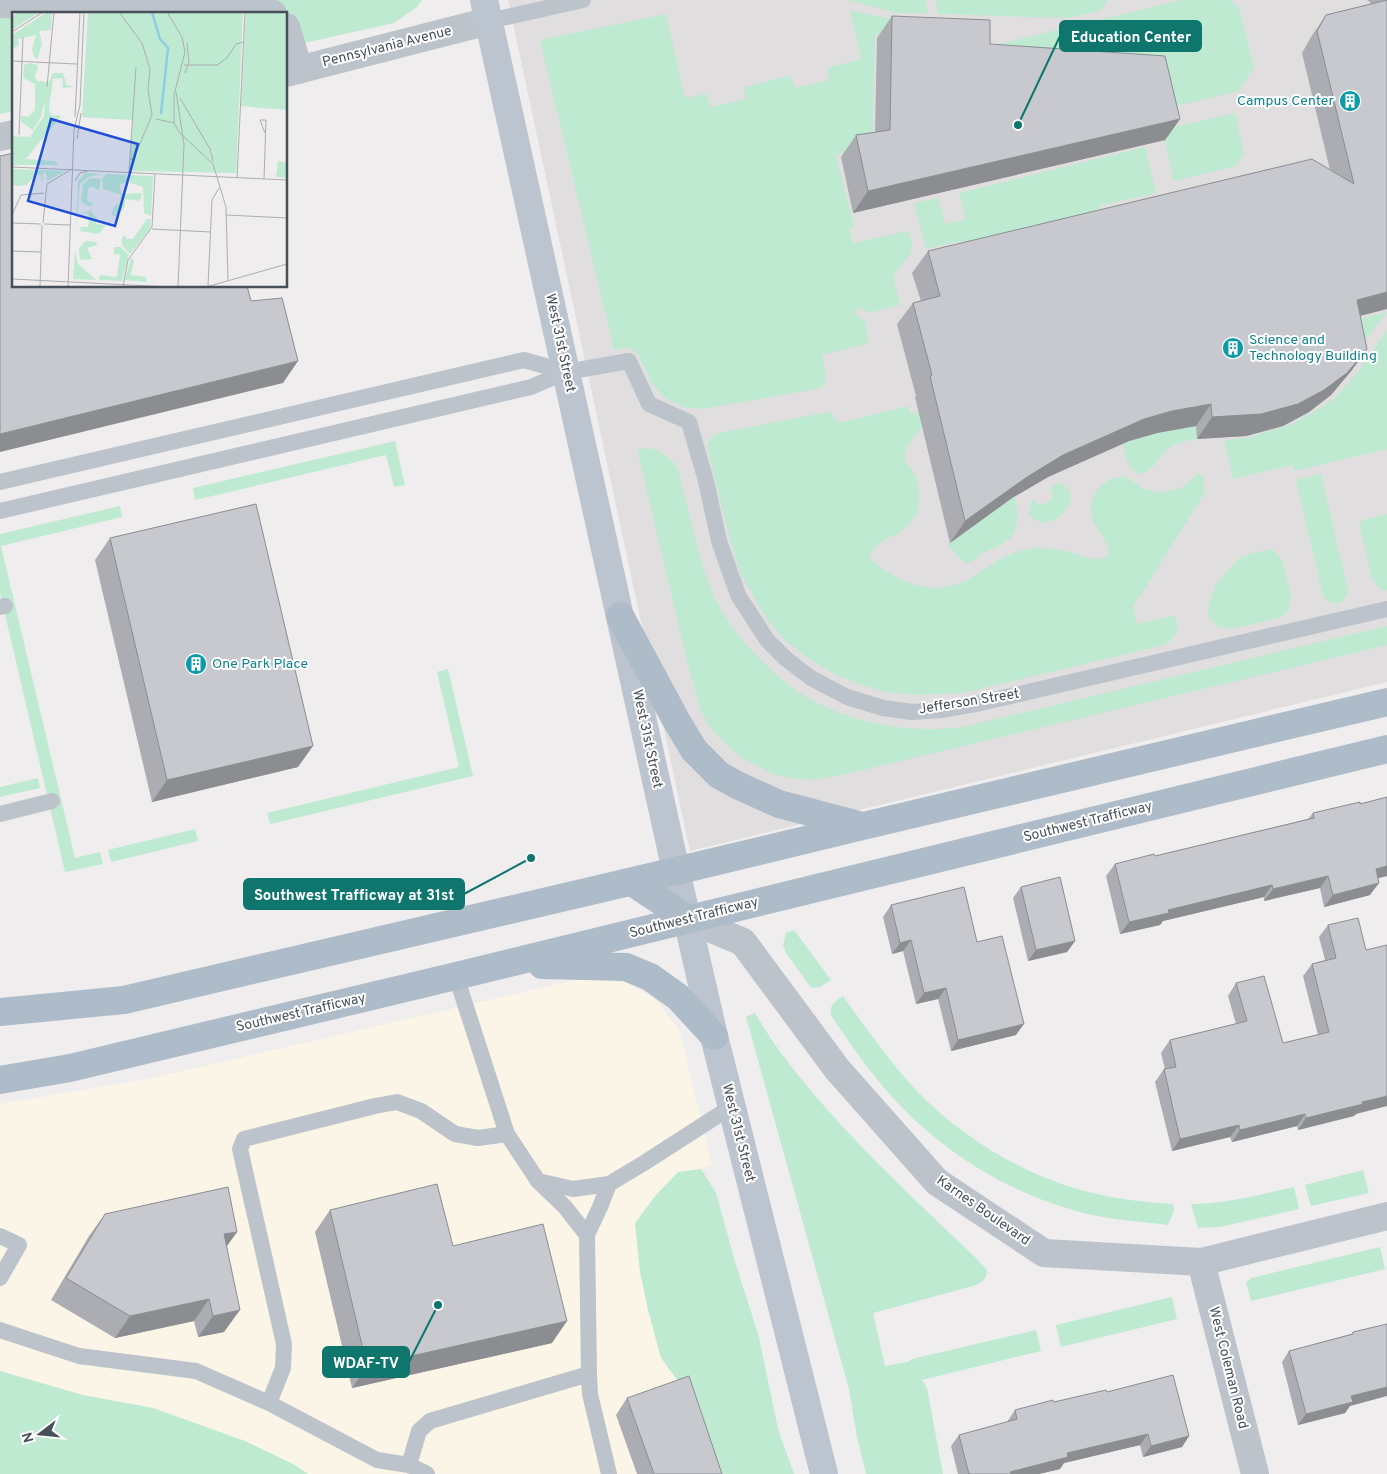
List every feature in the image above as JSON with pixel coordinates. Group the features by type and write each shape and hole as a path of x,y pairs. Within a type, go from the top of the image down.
{"main road":[{"name":"West 31st Street","path":"486,11 676,872 731,1107 824,1474"},
{"path":"620,616 694,750 719,775 779,804 863,826"},
{"path":"0,1012 124,1000 676,872 1387,702"},
{"name":"Southwest Trafficway","path":"0,1080 70,1068 503,965 1387,749"},
{"path":"632,882 688,919"},
{"path":"503,965 626,967 650,978 678,997 714,1036"}],"street":[{"path":"0,4 166,9 242,5 266,12"},
{"name":"Pennsylvania Avenue","path":"293,71 486,11"},
{"path":"288,40 293,71"},
{"name":"Karnes Boulevard","path":"688,919 743,942 836,1069 937,1182 1044,1253 1201,1262 1387,1216"},
{"name":"West Coleman Road","path":"1201,1262 1255,1474"}],"lane":[{"path":"486,11 583,0"},
{"path":"0,482 524,360 566,372"},
{"name":"Jefferson Street","path":"566,372 629,362 649,404 689,422 706,481 719,541 738,595 767,640 786,659 811,678 847,697 883,708 912,712 943,710 976,704 1387,609"},
{"path":"0,511 531,387 566,372"},
{"path":"0,814 52,801"},
{"path":"456,976 507,1134 538,1181 565,1207 587,1235"},
{"path":"269,1403 283,1368 284,1344 240,1149 244,1139 397,1102 421,1111 456,1134 478,1138 507,1134"},
{"path":"538,1181 573,1190 609,1184 731,1107"},
{"path":"609,1184 587,1235 590,1394 609,1474"},
{"path":"0,1236 19,1245 0,1278"},
{"path":"0,1330 79,1356 196,1371 269,1403 376,1460 409,1465 426,1474"},
{"path":"409,1465 419,1432 430,1421 589,1374"}],"shaded area":[{"path":"508,0 1387,0 1387,682 690,851"},
{"path":"580,979 626,982 656,1000 679,1029 712,1165 701,1169 678,1172 697,1407 718,1474 308,1474 293,1464 195,1423 153,1408 83,1395 0,1371 0,1104 148,1079"}],"green space":[{"path":"0,0 422,0 417,7 394,23 288,47 288,12 12,12 12,111 0,114"},
{"path":"848,0 925,0 928,13 897,13"},
{"path":"935,0 1107,0 1102,10 1069,18 938,14"},
{"path":"1181,0 1228,0 1239,7 1254,67 1239,91 1159,110 999,60 999,44"},
{"path":"850,10 976,38 875,34 872,149 836,155 854,226 849,228 853,243 908,231 912,246 910,254 893,276 900,305 868,313 858,307 854,313 865,321 869,343 822,355 826,376 824,385 817,389 701,409 682,407 664,397 651,382 638,354 631,348 614,350 540,40 666,14 685,98 706,94 711,107 746,99 745,87 788,76 792,79 794,88 829,80 827,68 861,59"},
{"path":"1235,113 1244,154 1236,166 1174,181 1162,130"},
{"path":"1145,147 1156,193 1098,206 1102,221 980,253 962,241 926,249 914,203 938,198 945,224 966,220 959,193"},
{"path":"1387,312 1355,353 1344,323"},
{"path":"1387,330 1387,449 1294,471 1292,465 1233,479 1224,440 1247,438 1289,425 1335,398 1361,368"},
{"path":"908,406 910,414 919,412 922,427 908,446 904,456 917,482 919,492 918,507 910,523 899,533 878,543 869,558 893,575 918,586 946,587 960,583 1003,558 1027,549 1058,549 1093,559 1108,557 1107,545 1092,518 1091,512 1093,499 1105,482 1117,477 1126,477 1148,490 1166,492 1181,488 1195,475 1203,474 1205,492 1133,607 1137,624 1171,616 1175,617 1177,630 1174,637 1164,645 963,693 915,695 885,692 836,675 788,643 768,621 740,572 707,447 709,441 712,437 723,432 828,412 835,417 838,423"},
{"path":"1196,426 1197,439 1184,441 1171,447 1147,471 1137,474 1129,464 1123,443 1157,433"},
{"path":"395,441 405,485 394,487 386,455 195,500 193,488"},
{"path":"648,448 657,450 665,455 677,468 707,579 730,624 754,653 794,689 817,703 856,719 877,724 919,729 962,727 1387,626 1387,645 846,774 814,780 775,775 739,756 712,730 701,711 688,665 637,449"},
{"path":"1321,474 1348,591 1346,598 1338,603 1327,602 1323,596 1296,480"},
{"path":"1059,483 1068,488 1070,496 1068,505 1063,513 1055,519 1046,522 1037,521 1029,513 1033,499 1040,504 1047,502 1052,498 1052,492 1049,488"},
{"path":"1015,496 1017,517 1015,530 1007,541 982,553 972,562 965,563 948,546 950,543"},
{"path":"120,506 122,517 1,546 75,858 100,852 103,864 65,872 0,593 0,534"},
{"path":"1387,514 1387,591 1378,587 1372,578 1359,524 1363,520"},
{"path":"1272,549 1282,561 1291,594 1291,603 1287,612 1279,618 1236,628 1220,628 1212,622 1208,615 1208,607 1216,584 1237,560 1252,553"},
{"path":"448,669 473,776 270,824 267,813 459,767 437,672"},
{"path":"38,778 40,788 0,797 0,787"},
{"path":"195,829 198,841 111,862 108,850"},
{"path":"794,930 831,980 820,987 812,988 809,985 786,953 783,945 786,933"},
{"path":"843,996 905,1078 924,1098 968,1135 1018,1165 1070,1187 1116,1198 1173,1204 1174,1211 1168,1225 1129,1221 1078,1212 1042,1200 995,1178 951,1150 894,1099 846,1038 831,1013 831,1007"},
{"path":"755,1013 780,1052 852,1137 987,1270 986,1276 979,1284 873,1313 885,1366 1036,1330 1041,1351 922,1380 927,1388 943,1474 866,1474 857,1437 849,1389 746,1017"},
{"path":"701,1169 716,1193 759,1337 778,1429 794,1474 718,1474 697,1407 661,1358 640,1272 635,1223 656,1195 678,1172"},
{"path":"1363,1170 1369,1193 1311,1206 1305,1185"},
{"path":"1294,1187 1299,1209 1220,1227 1198,1228 1191,1204 1230,1201"},
{"path":"1380,1247 1385,1269 1251,1301 1246,1283 1251,1278"},
{"path":"1172,1297 1177,1319 1061,1347 1056,1325"},
{"path":"0,1371 83,1395 153,1408 245,1441 293,1464 308,1474 0,1474"}],"building":[{"name":"Science and Technology Building","path":"1387,0 1387,292 1357,300 1367,349 1347,373 1324,390 1298,404 1261,414 1212,417 1211,404 1172,411 1144,419 1063,455 1027,477 965,521 930,376 932,375 913,303 940,296 928,251 1312,159 1354,184 1317,31 1326,15"},
{"path":"892,16 990,20 990,44 1165,56 1180,119 868,191 856,135 890,130"},
{"path":"12,153 12,288 248,288 251,301 282,298 298,361 0,434 0,156"},
{"name":"One Park Place","path":"256,504 313,746 167,780 110,538"},
{"path":"1387,797 1387,866 1376,869 1379,883 1333,895 1328,876 1273,889 1272,885 1168,910 1169,913 1129,922 1115,864 1314,818 1313,813"},
{"path":"1060,877 1075,941 1036,950 1021,887"},
{"path":"964,887 977,942 1002,936 1024,1024 958,1040 946,988 924,993 911,940 900,943 891,905"},
{"path":"1358,918 1366,950 1387,945 1387,1096 1306,1118 1305,1114 1240,1130 1239,1125 1180,1139 1164,1069 1176,1067 1170,1040 1247,1021 1236,983 1264,976 1283,1043 1329,1032 1312,964 1336,958 1328,925"},
{"path":"437,1184 453,1246 543,1224 567,1321 367,1366 330,1210"},
{"path":"228,1187 237,1232 224,1234 240,1310 213,1316 209,1299 130,1316 66,1278 105,1214"},
{"path":"1387,1324 1387,1387 1351,1396 1353,1402 1306,1414 1289,1351"},
{"path":"1173,1375 1189,1436 1151,1446 1148,1434 1067,1453 1068,1457 1010,1472 1011,1474 969,1474 959,1435 1017,1419 1015,1410 1053,1400 1054,1402 1106,1390 1107,1392"},
{"path":"689,1376 722,1474 654,1474 627,1398"}],"place":[{"name":"Campus Center","path":"1350,101"},
{"name":"Education Center","path":"1018,125"},
{"name":"Science and Technology Building","path":"1233,348"},
{"name":"One Park Place","path":"196,664"},
{"name":"Southwest Trafficway at 31st","path":"531,858"},
{"name":"WDAF-TV","path":"438,1305"}]}
